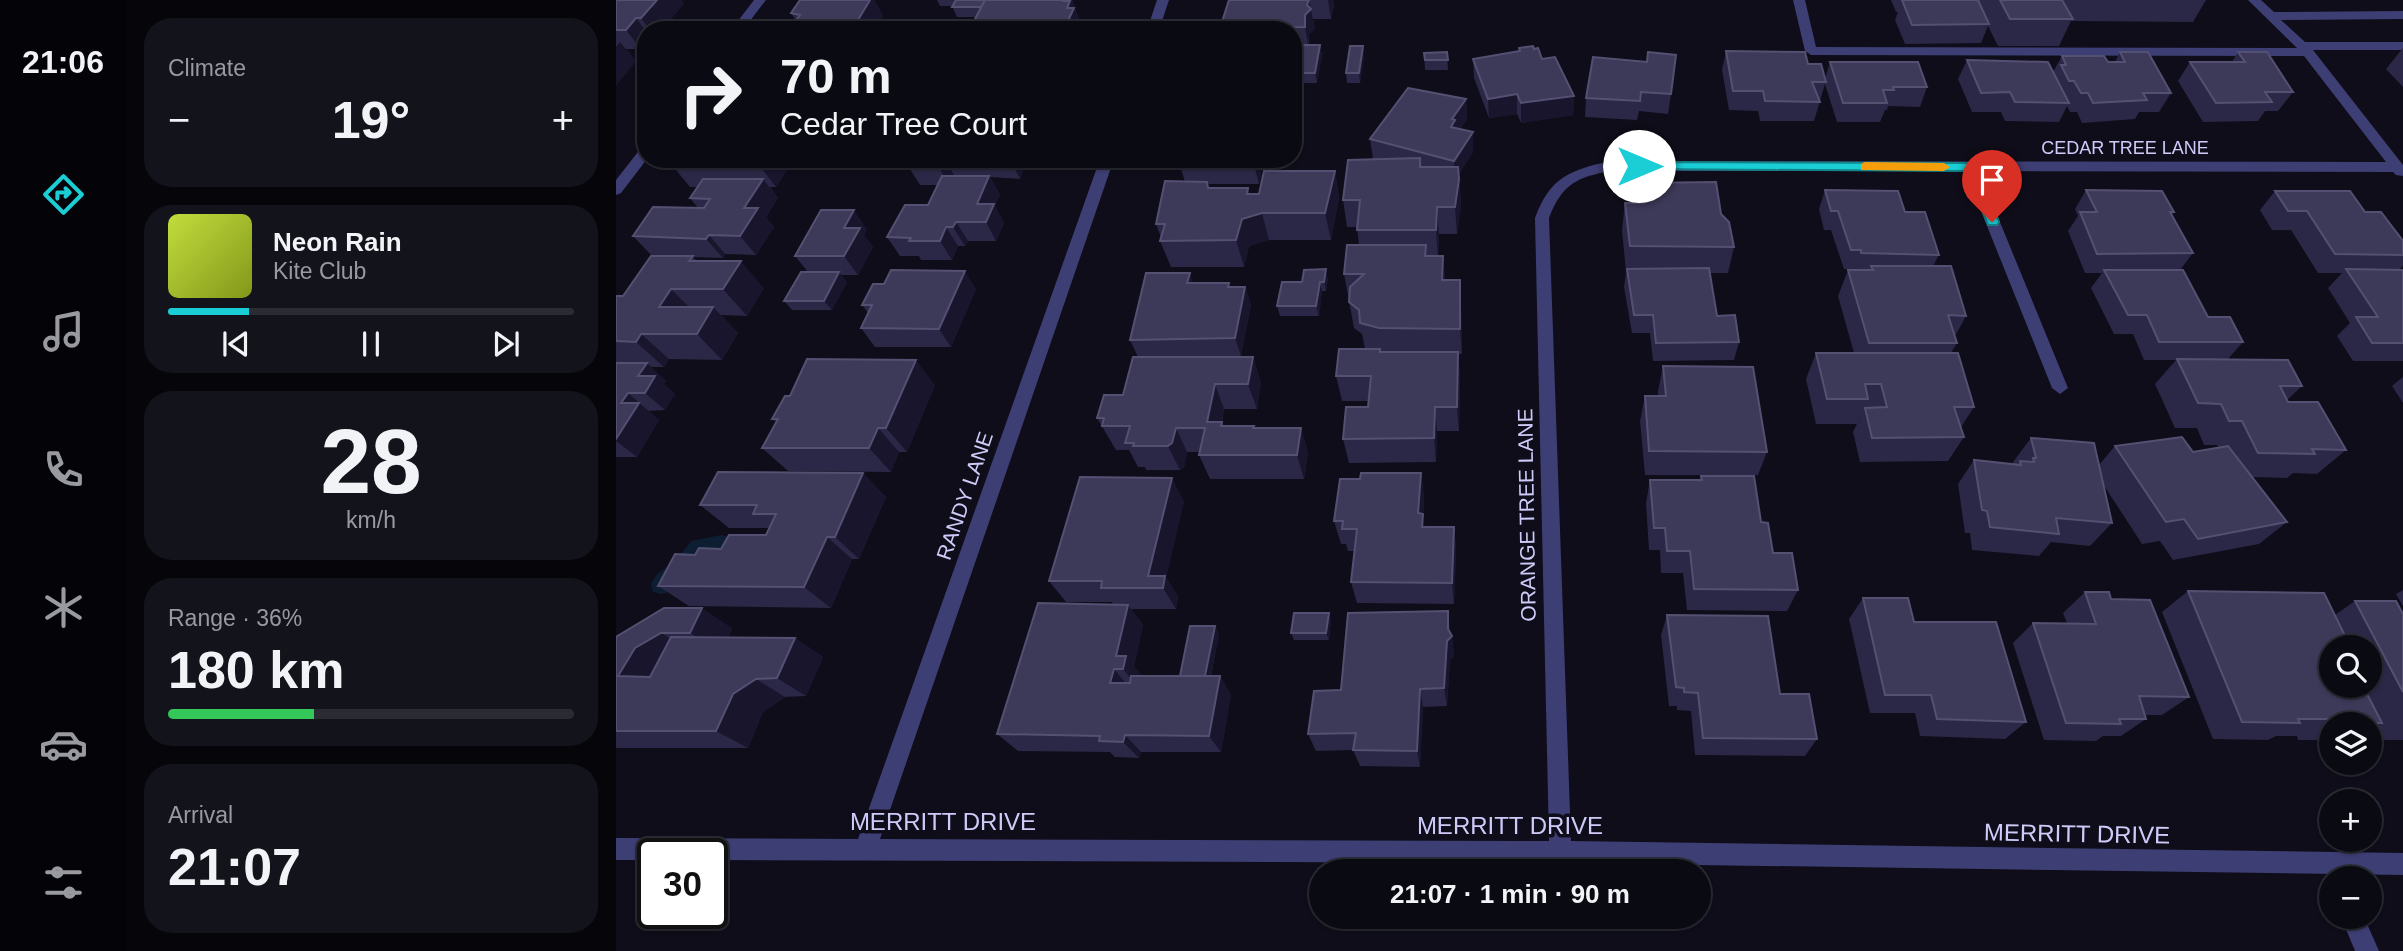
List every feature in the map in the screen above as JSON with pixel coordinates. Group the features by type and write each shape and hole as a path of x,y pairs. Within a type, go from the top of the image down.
{"street":[{"path":"744,21 760,0"},
{"path":"1156,21 1163,0"},
{"path":"1799,0 1811,51 2305,49 2403,46"},
{"path":"2254,0 2305,49 2400,171"},
{"path":"2272,16 2403,15"},
{"path":"616,190 637,163"},
{"name":"CEDAR TREE LANE","path":"1562,183 1583,171 1611,166 2400,171"},
{"path":"1970,167 2060,388"},
{"name":"RANDY LANE","path":"866,848 1104,168"},
{"name":"ORANGE TREE LANE","path":"1560,852 1542,218 1549,197 1562,183"},
{"name":"MERRITT DRIVE","path":"616,849 1560,852 2319,872"},
{"name":"MERRITT DRIVE","path":"2382,866 2403,864"},
{"path":"2357,929 2367,951"}],"water":[{"path":"721,535 735,538 673,591 661,594 653,592 651,584 657,574 674,563 691,541"}],"building":[{"path":"616,0 657,0 626,30 616,30"},
{"path":"800,0 870,0 857,21 796,21 800,15 791,13"},
{"path":"956,0 985,0 981,7 952,7"},
{"path":"985,0 1065,0 1070,1 1067,8 1074,8 1068,21 974,21"},
{"path":"1229,0 1309,0 1307,5 1311,9 1305,15 1305,27 1302,27 1302,21 1222,21"},
{"path":"1902,0 1978,0 1989,24 1912,25"},
{"path":"2000,0 2062,0 2073,19 2010,19"},
{"path":"1302,45 1320,45 1315,73 1302,73"},
{"path":"1350,46 1363,46 1359,73 1346,73"},
{"path":"1533,46 1534,49 1538,48 1542,59 1555,57 1574,96 1521,103 1517,94 1488,99 1473,59 1520,51 1519,48"},
{"path":"1726,51 1805,52 1808,64 1821,64 1826,82 1812,82 1820,102 1765,101 1763,91 1733,91"},
{"path":"1447,52 1448,60 1425,60 1424,53"},
{"path":"1648,52 1676,55 1671,94 1641,92 1640,101 1586,98 1593,57 1647,62"},
{"path":"2120,52 2148,52 2171,93 2143,93 2147,100 2093,103 2088,93 2081,93 2074,81 2069,81 2061,65 2066,65 2062,56 2104,56 2108,62 2125,62"},
{"path":"2238,52 2267,52 2293,92 2265,92 2272,102 2216,103 2190,62 2245,62"},
{"path":"1967,60 2048,62 2069,103 2015,102 2010,92 1981,93"},
{"path":"1830,62 1918,62 1927,87 1893,87 1894,90 1883,90 1887,103 1843,103"},
{"path":"1408,88 1466,99 1452,119 1455,120 1451,127 1473,132 1454,161 1370,139"},
{"path":"1420,158 1420,167 1458,167 1455,207 1437,207 1436,230 1357,230 1360,200 1343,200 1348,160"},
{"path":"1264,171 1335,171 1325,213 1262,213 1242,219 1236,240 1160,241 1165,224 1156,224 1165,181 1207,182 1208,188 1248,188 1247,194 1259,194"},
{"path":"942,176 989,176 977,204 994,204 986,222 956,222 953,227 946,227 940,241 909,241 911,238 887,237 905,205 928,205"},
{"path":"703,179 763,179 744,208 758,208 740,236 709,235 706,239 633,236 653,207 704,208 710,199 690,198"},
{"path":"1716,182 1721,214 1729,222 1734,247 1630,246 1625,203 1644,203 1641,183"},
{"path":"1825,190 1898,191 1905,212 1925,212 1939,255 1861,253 1861,250 1851,250 1838,211 1831,211"},
{"path":"2086,190 2162,191 2174,212 2170,212 2193,253 2097,254 2080,212 2097,212"},
{"path":"2275,191 2350,191 2365,212 2381,212 2403,241 2403,255 2335,254 2307,211 2288,211"},
{"path":"821,210 854,210 844,228 860,228 844,256 795,256"},
{"path":"1347,245 1426,245 1425,256 1443,256 1442,280 1460,280 1460,329 1379,328 1360,323 1359,310 1349,302 1350,287 1364,274 1344,274"},
{"path":"651,256 693,256 689,261 741,261 723,289 671,289 659,307 713,307 697,334 641,334 636,342 616,341 616,296 623,296"},
{"path":"1871,266 1951,266 1966,316 1948,315 1957,343 1869,343 1848,270 1873,270"},
{"path":"1709,268 1717,316 1735,315 1739,342 1656,343 1653,315 1634,315 1627,269"},
{"path":"1326,269 1324,282 1320,282 1316,306 1277,306 1282,282 1302,282 1304,270"},
{"path":"2346,269 2403,270 2403,343 2372,343 2356,317 2378,317"},
{"path":"891,270 965,271 939,329 861,328 872,305 862,305 873,284 884,284"},
{"path":"2104,270 2183,270 2208,317 2230,317 2243,342 2159,342 2147,315 2128,315"},
{"path":"801,272 839,272 824,301 784,301"},
{"path":"1146,273 1190,273 1187,283 1229,283 1228,287 1245,287 1235,338 1130,340"},
{"path":"1339,349 1458,352 1457,407 1435,407 1434,438 1343,439 1346,407 1368,407 1371,376 1336,376"},
{"path":"1816,353 1958,353 1974,407 1954,407 1964,437 1872,438 1865,408 1887,407 1881,384 1865,384 1868,399 1827,399"},
{"path":"1133,357 1253,357 1248,384 1215,384 1207,422 1222,422 1221,426 1301,428 1297,455 1199,455 1205,428 1176,428 1172,443 1168,446 1133,446 1134,443 1125,443 1130,426 1102,426 1104,418 1097,418 1104,395 1123,395"},
{"path":"807,359 916,360 886,428 878,428 869,448 762,448 778,419 772,419 785,396 790,396"},
{"path":"2177,359 2288,360 2302,386 2280,386 2288,402 2318,402 2346,450 2312,449 2315,454 2258,453 2242,421 2229,421 2221,404 2198,403"},
{"path":"616,363 647,363 638,376 655,376 645,393 628,393 621,403 639,403 616,439"},
{"path":"1663,366 1753,367 1767,452 1649,451 1645,396 1666,396"},
{"path":"2182,437 2193,452 2228,446 2287,522 2198,539 2184,519 2166,522 2115,446"},
{"path":"2031,438 2094,443 2112,523 2056,518 2059,534 1990,527 1987,511 1982,510 1974,460 2021,465 2020,461 2034,462 2033,458 2036,458"},
{"path":"718,472 863,473 835,537 827,537 804,587 658,586 675,554 695,555 699,548 721,549 729,535 766,535 776,514 753,514 757,505 700,505"},
{"path":"1361,473 1421,473 1418,513 1423,514 1422,527 1454,527 1452,583 1351,582 1357,529 1342,529 1343,521 1334,521 1340,479 1360,479"},
{"path":"1701,476 1754,476 1761,522 1768,523 1773,553 1792,553 1798,590 1694,589 1690,551 1667,551 1665,528 1654,528 1650,480 1702,480"},
{"path":"1080,477 1172,478 1148,576 1165,576 1163,588 1101,588 1102,581 1049,581"},
{"path":"2188,591 2324,593 2345,635 2319,635 2319,698 2369,698 2376,712 2319,712 2319,719 2298,719 2300,723 2242,722"},
{"path":"2085,592 2109,592 2111,599 2150,600 2189,697 2139,696 2146,719 2119,719 2121,724 2066,723 2033,623 2096,624"},
{"path":"1863,598 1908,598 1914,622 1996,622 2026,722 1937,719 1931,695 1885,695"},
{"path":"2355,601 2396,601 2403,614 2403,692 2382,652 2382,635 2373,635"},
{"path":"1038,603 1128,605 1116,656 1126,656 1123,669 1114,669 1110,683 1130,683 1131,676 1220,676 1209,736 1125,735 1123,742 1099,741 1100,736 997,734"},
{"path":"664,608 702,608 690,633 661,633 635,648 618,676 650,677 671,637 795,638 777,678 756,679 733,694 716,731 616,731 616,637"},
{"path":"1448,611 1448,629 1452,636 1447,641 1444,688 1420,689 1417,751 1353,750 1356,733 1308,734 1314,691 1341,690 1348,613"},
{"path":"1294,613 1329,613 1326,633 1291,633"},
{"path":"1667,615 1768,616 1780,694 1809,694 1817,739 1703,738 1698,693 1684,692 1684,688 1676,687"},
{"path":"1190,626 1215,626 1205,676 1180,676"}],"slow traffic":[{"path":"1865,167 1944,167"}],"route":[{"path":"1639,166 1970,167 1992,222"}]}
